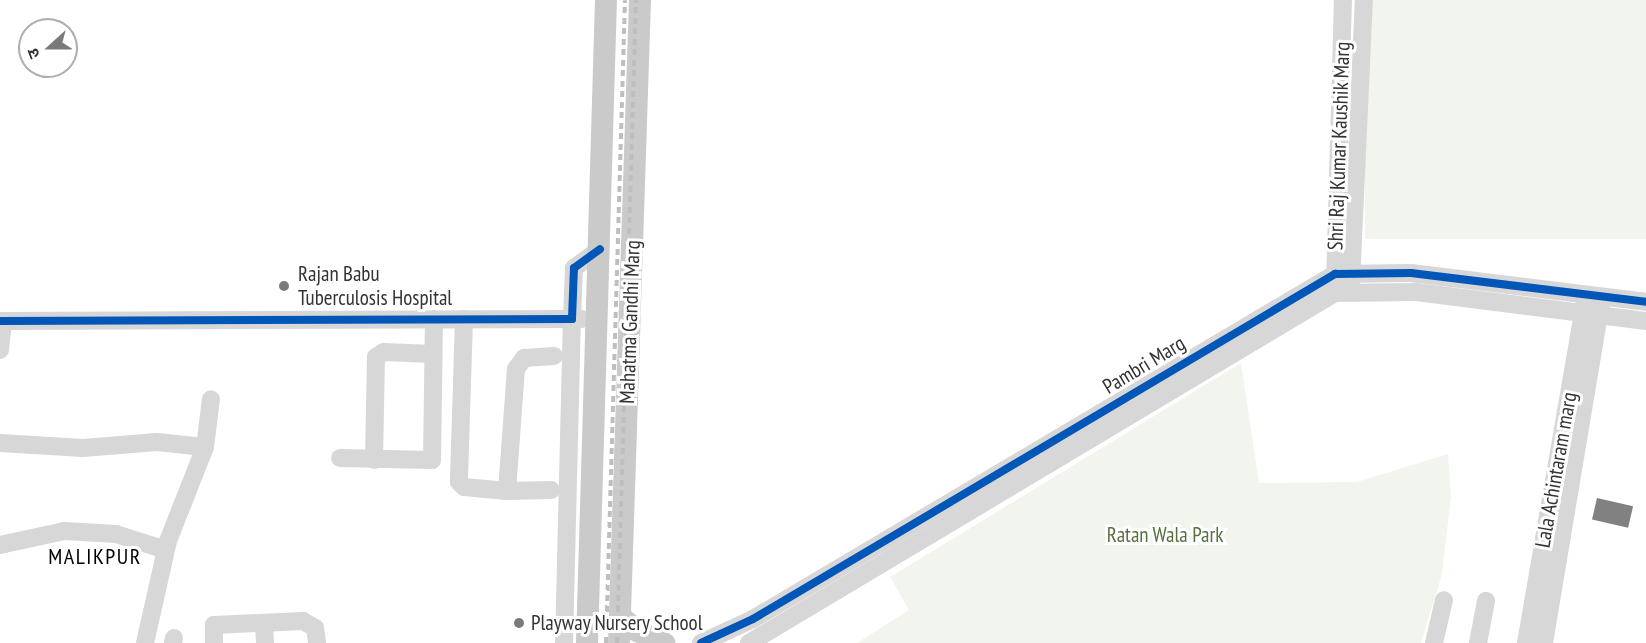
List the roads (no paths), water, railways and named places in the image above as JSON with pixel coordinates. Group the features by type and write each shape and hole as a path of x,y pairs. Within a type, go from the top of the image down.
{"main road":[{"name":"Mahatma Gandhi Marg","path":"588,643 606,0"},
{"name":"Mahatma Gandhi Marg","path":"619,643 640,0"},
{"path":"620,616 637,631 664,643"}],"street":[{"name":"Shri Raj Kumar Kaushik Marg","path":"1343,0 1343,292"},
{"name":"Shri Raj Kumar Kaushik Marg","path":"1343,273 1364,0"},
{"path":"564,643 574,268 600,249"},
{"path":"1343,273 1411,273 1592,306 1646,321"},
{"name":"Pambri Marg","path":"748,643 1014,474 1343,273"},
{"path":"1343,292 1416,292 1592,306 1646,302"},
{"name":"Pambri Marg","path":"701,643 753,619 1343,292"},
{"name":"Lala Achintaram marg","path":"1526,643 1592,306"},
{"name":"Lala Achintaram marg","path":"1544,643 1592,306"},
{"path":"340,458 432,460 434,319"},
{"path":"464,319 459,482 464,488 507,491 551,490"},
{"path":"0,350 2,321 598,320"},
{"path":"374,460 376,357 384,352 433,354"},
{"path":"507,491 516,369 524,358 554,356"},
{"path":"145,643 166,550 205,447 211,399"},
{"path":"0,443 83,448 157,442 205,447"},
{"path":"0,543 64,531 116,534 166,550"},
{"path":"1434,643 1444,600"},
{"path":"1478,643 1486,601"},
{"path":"214,626 303,621 315,628 317,643"},
{"path":"264,624 265,643"}],"railway":[{"path":"606,643 625,0"},
{"path":"617,643 636,0"}],"place":[{"name":"Rajan Babu Tuberculosis Hospital","path":"284,286"},
{"name":"Playway Nursery School","path":"519,623"}],"district":[{"name":"MALIKPUR","path":"95,557"}],"park label":[{"name":"Ratan Wala Park","path":"1165,535"}]}
